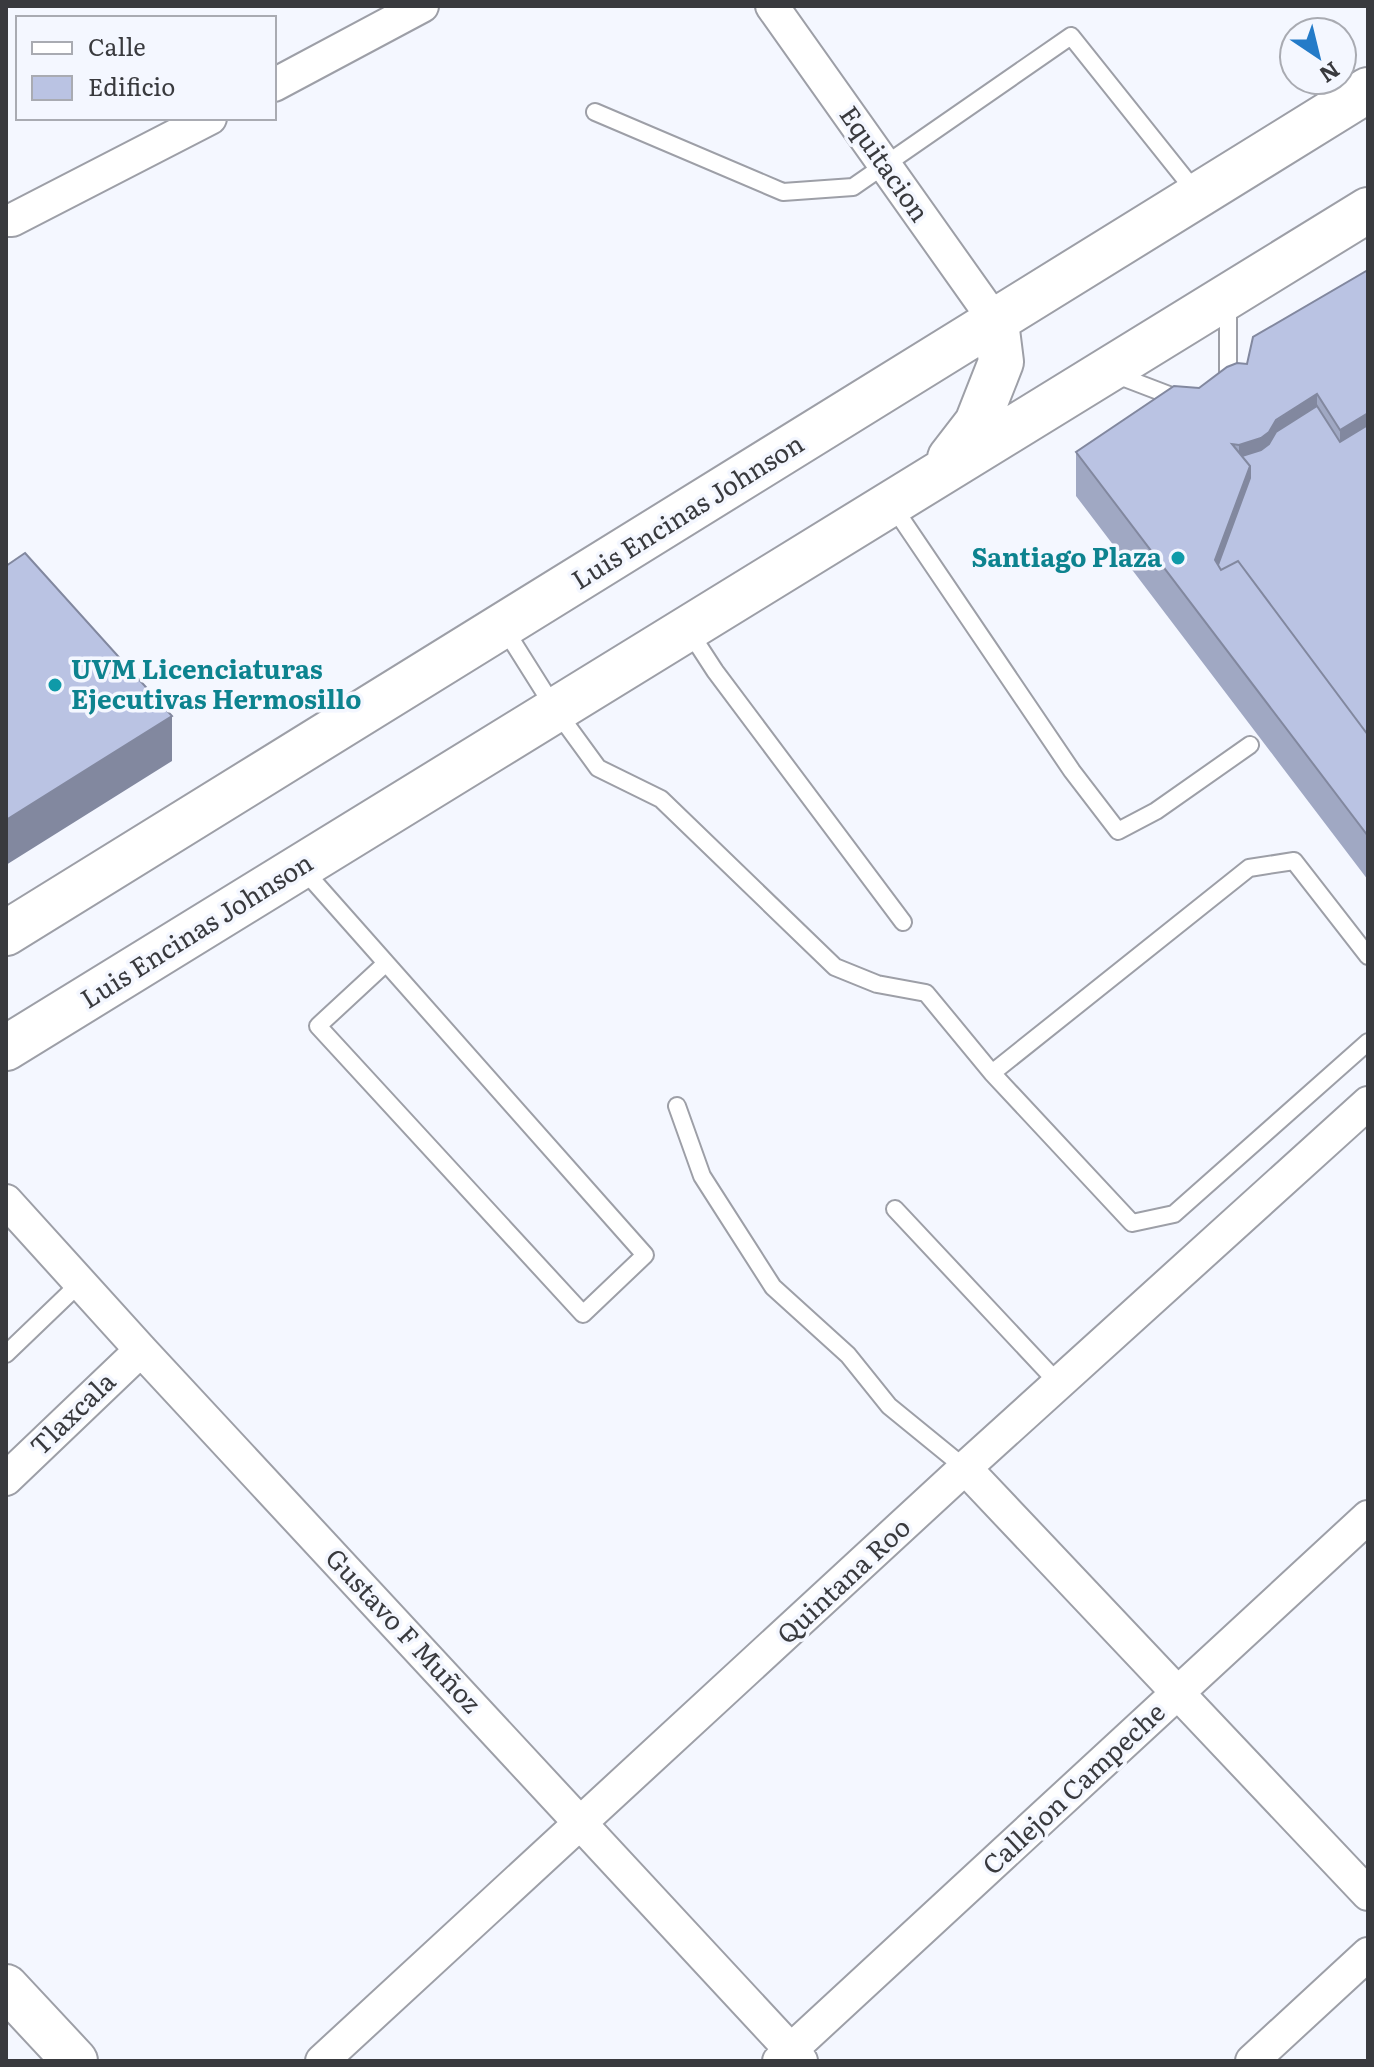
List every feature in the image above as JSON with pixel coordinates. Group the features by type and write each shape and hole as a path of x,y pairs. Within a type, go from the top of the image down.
{"main road":[{"name":"Luis Encinas Johnson","path":"6,933 1368,90"},
{"name":"Luis Encinas Johnson","path":"6,1048 1368,210"},
{"path":"939,472 977,423 1001,362 996,322"},
{"path":"6,1987 75,2061"}],"street":[{"path":"276,84 422,6"},
{"name":"Equitacion","path":"772,6 996,322"},
{"path":"6,220 48,204 206,120"},
{"name":"Quintana Roo","path":"322,2061 965,1468 1368,1103"},
{"name":"Gustavo F Muñoz","path":"6,1201 581,1823 790,2057"},
{"name":"Tlaxcala","path":"6,1479 141,1350"},
{"path":"965,1468 1368,1894"},
{"name":"Callejon Campeche","path":"790,2057 1368,1517"},
{"path":"1252,2061 1368,1954"}],"lane":[{"path":"595,112 783,192 853,187 1071,36 1198,196"},
{"path":"1228,295 1228,393 1237,408"},
{"path":"1105,370 1197,408"},
{"path":"891,504 1072,771 1118,831 1156,811 1250,745"},
{"path":"503,627 555,709 598,768 661,799 835,967 877,984 926,993 992,1073 1132,1223 1174,1214 1368,1042"},
{"path":"688,630 715,671 903,922"},
{"path":"992,1073 1249,868 1294,861 1368,956"},
{"path":"301,867 645,1255 583,1314 318,1026 385,964"},
{"path":"677,1106 702,1176 773,1287 848,1355 889,1406 965,1468"},
{"path":"895,1209 1059,1384"},
{"path":"6,1354 80,1283"}],"building":[{"name":"Santiago Plaza","path":"1368,270 1368,413 1340,430 1317,394 1276,420 1261,438 1232,444 1250,466 1215,560 1221,570 1238,561 1368,735 1368,836 1076,452 1174,386 1199,388 1227,367 1237,363 1247,364 1253,337"},
{"path":"1317,406 1340,442 1368,425 1368,735 1238,561 1221,570 1218,565 1250,478 1250,466 1242,456 1261,450 1276,432"},
{"name":"UVM Licenciaturas Ejecutivas Hermosillo","path":"25,553 172,716 6,820 6,566"}],"place":[{"name":"Santiago Plaza","path":"1178,558"},
{"name":"UVM Licenciaturas Ejecutivas Hermosillo","path":"55,685"}]}
